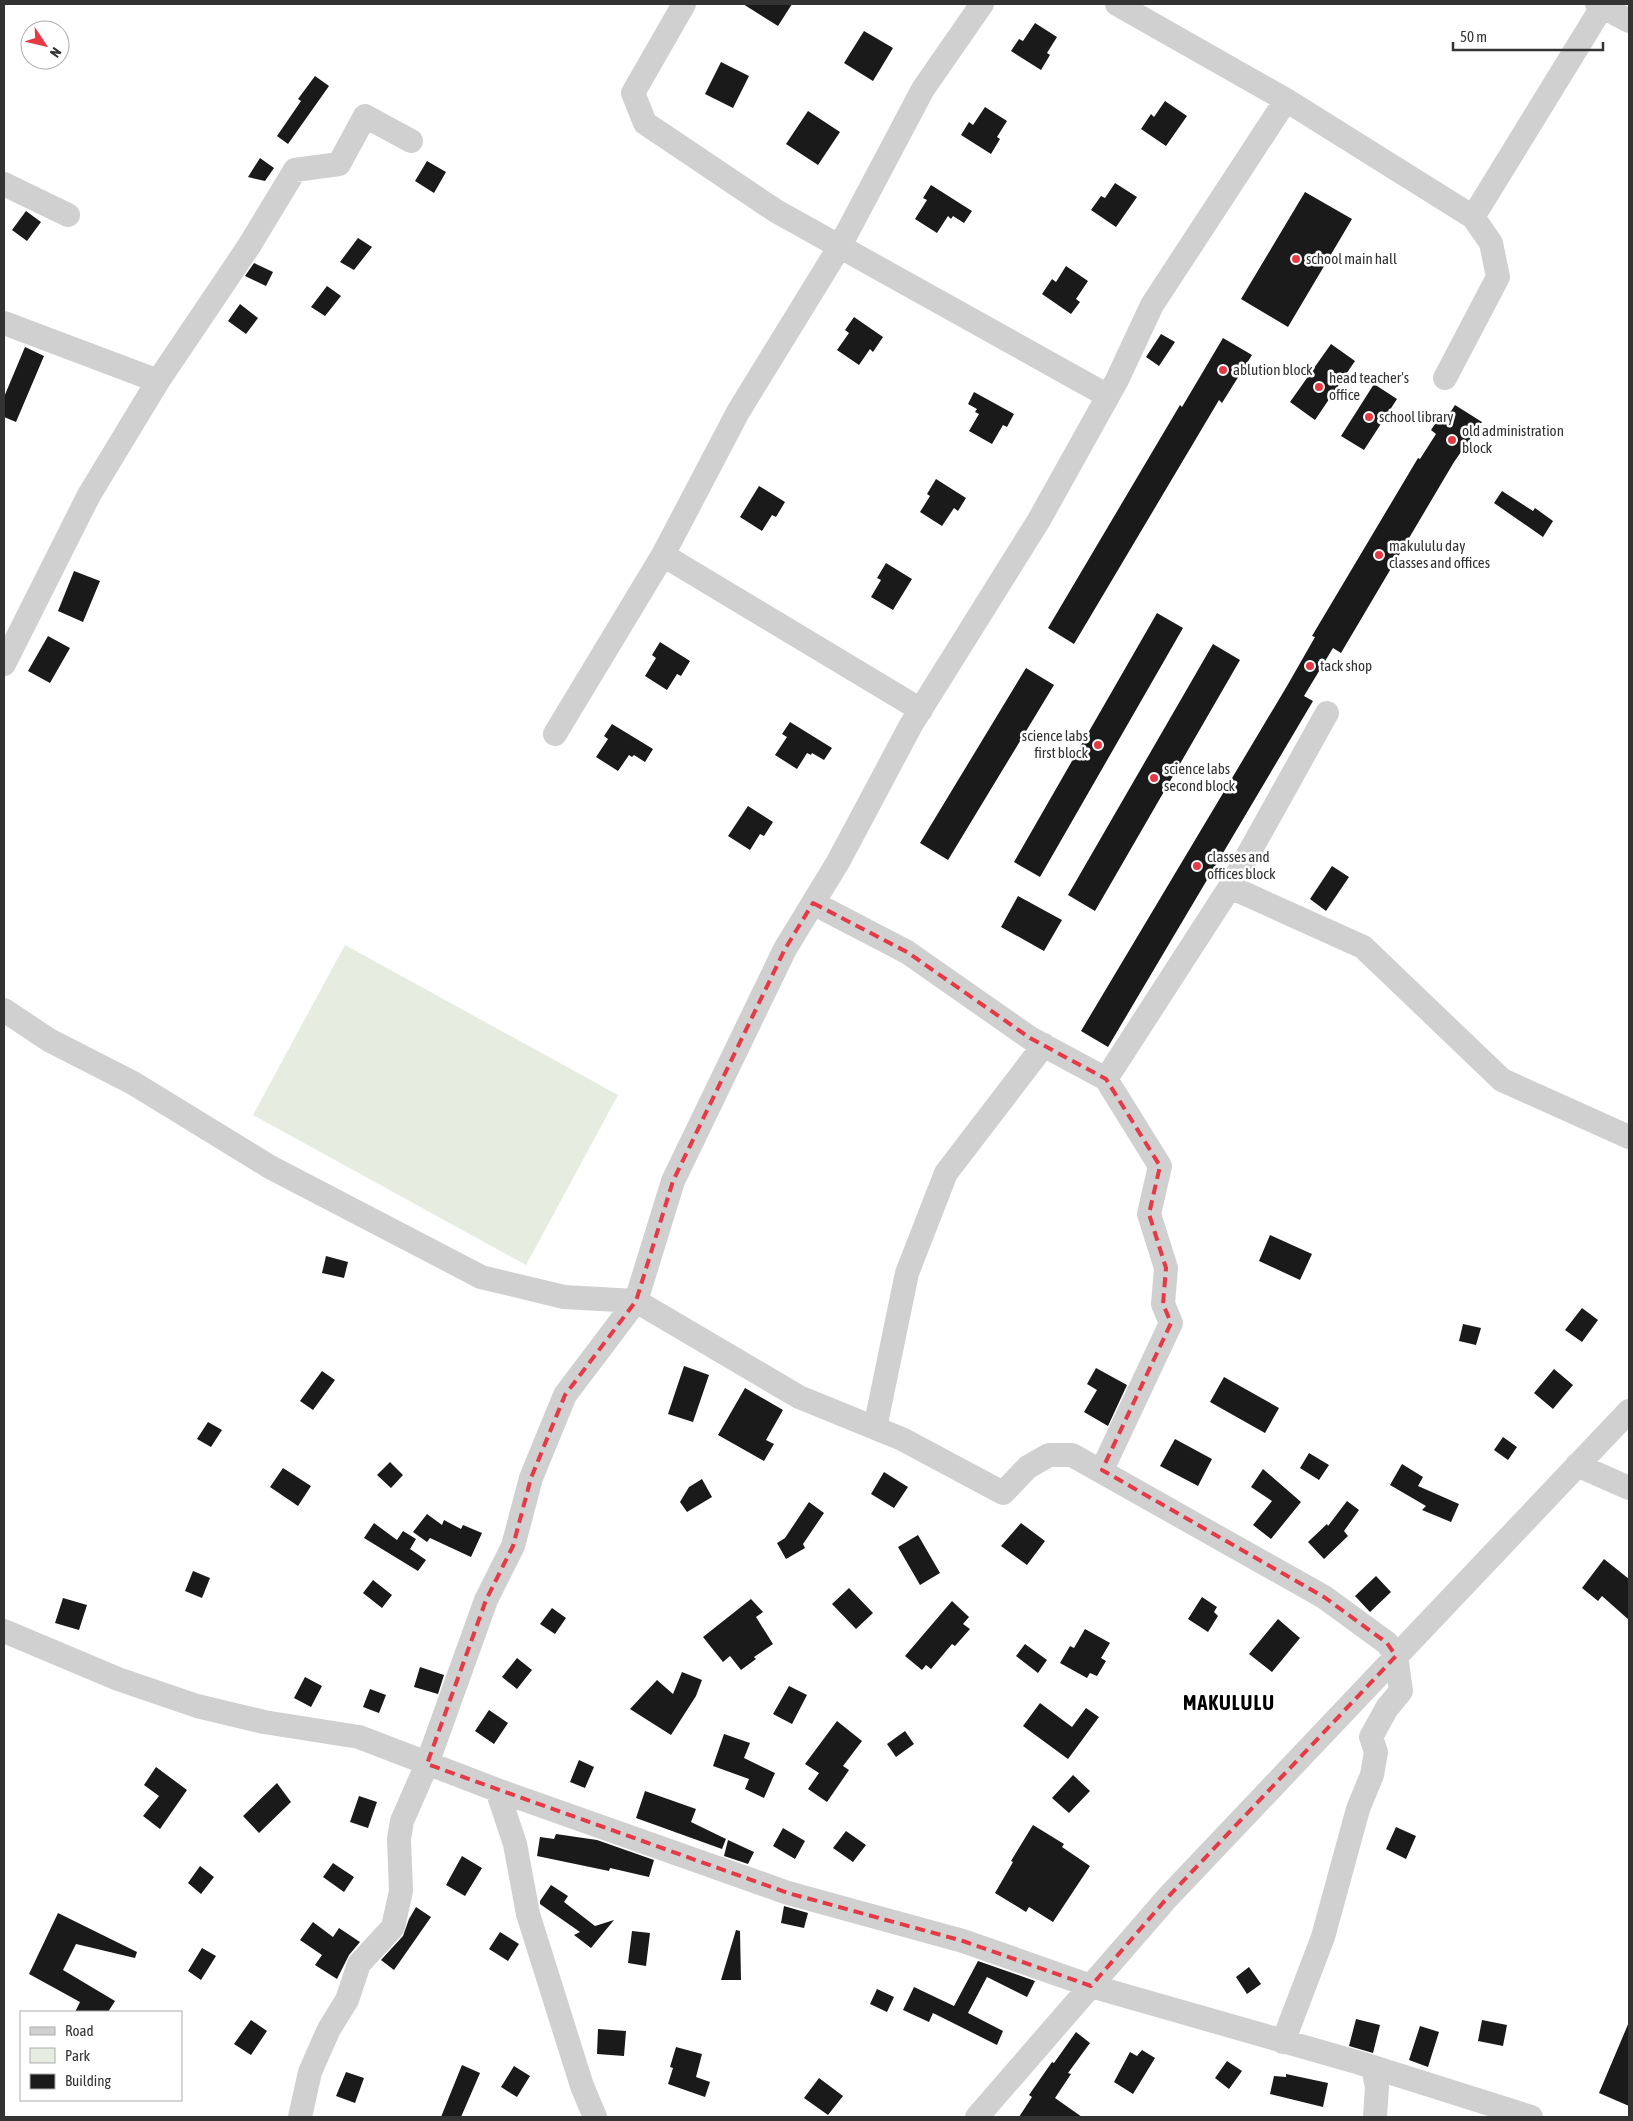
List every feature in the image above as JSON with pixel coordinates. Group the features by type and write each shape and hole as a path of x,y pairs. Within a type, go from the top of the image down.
{"street":[{"path":"684,4 633,93 645,123 776,211 1108,396"},
{"path":"555,734 663,555 738,412 840,246 923,89 982,4"},
{"path":"1117,4 1286,100 1472,217 1491,243 1498,277 1445,378"},
{"path":"1472,217 1600,5 1629,21"},
{"path":"300,2117 310,2072 329,2029 347,2000 359,1964 393,1926 401,1891 400,1838 402,1820 427,1764 486,1600 512,1546 532,1478 565,1395 636,1301 673,1181 785,949 813,903 921,710 1039,520 1108,396 1152,305 1286,100"},
{"path":"4,664 89,495 158,381 249,246 295,170 339,164 365,116 411,141"},
{"path":"4,184 68,215"},
{"path":"4,323 158,381"},
{"path":"663,555 921,710"},
{"path":"1106,1079 1230,888 1327,713"},
{"path":"1230,888 1363,947 1502,1080 1629,1137"},
{"path":"813,903 907,952 1030,1038 1106,1079 1160,1166 1149,1214 1166,1268 1163,1304 1171,1323 1102,1470"},
{"path":"4,1010 49,1040 133,1083 270,1167 481,1278 564,1297 636,1301 799,1397 902,1439 1003,1493 1028,1467 1049,1455 1072,1455 1102,1470 1146,1497 1324,1597 1387,1643 1396,1656 1401,1690 1387,1708 1371,1736 1376,1752 1372,1775 1358,1809 1324,1937 1283,2042"},
{"path":"875,1428 907,1273 946,1173 1044,1045"},
{"path":"977,2117 1168,1898 1629,1412"},
{"path":"1578,1465 1629,1488"},
{"path":"4,1630 118,1678 197,1706 264,1722 359,1737 497,1790 788,1893 963,1941 1091,1986 1374,2068 1531,2117"},
{"path":"497,1790 515,1844 528,1914 582,2086 595,2117"},
{"path":"1374,2068 1376,2086 1374,2117"}],"highlighted area":[{"path":"813,903 907,952 1030,1038 1106,1079 1160,1166 1149,1214 1166,1268 1163,1304 1171,1323 1102,1470 1324,1597 1387,1643 1396,1656 1168,1897 1091,1986 963,1941 788,1893 427,1764 486,1600 513,1546 531,1478 565,1395 636,1301 673,1181 785,949"}],"green space":[{"path":"345,945 618,1095 526,1265 253,1115"}],"building":[{"path":"743,4 792,4 778,26"},
{"path":"1035,23 1057,37 1047,53 1050,55 1041,70 1011,51 1019,39 1023,41"},
{"path":"864,31 893,48 873,81 844,63"},
{"path":"721,62 749,76 733,108 705,94"},
{"path":"315,76 329,86 288,144 277,136 301,101 298,99"},
{"path":"1165,101 1187,116 1166,146 1141,129 1151,114 1154,117"},
{"path":"985,107 1007,121 997,137 1000,139 991,154 961,135 969,122 973,125"},
{"path":"808,111 840,132 818,165 786,144"},
{"path":"260,158 274,168 265,181 248,177"},
{"path":"427,161 446,172 434,193 415,181"},
{"path":"1115,183 1137,197 1116,227 1091,210 1101,196 1105,198"},
{"path":"931,185 972,211 964,223 953,216 951,219 948,216 937,233 915,219 927,200 923,198"},
{"name":"school main hall","path":"1305,192 1352,219 1288,327 1241,299"},
{"path":"26,211 41,222 27,241 12,230"},
{"path":"358,238 372,247 354,270 340,262"},
{"path":"254,263 273,272 266,286 245,276"},
{"path":"1066,266 1088,281 1076,299 1080,302 1071,314 1042,294 1052,279 1056,282"},
{"path":"327,286 341,296 325,316 311,307"},
{"path":"240,304 258,318 246,334 228,321"},
{"path":"854,317 883,337 873,352 870,349 859,365 837,350 849,333 845,330"},
{"path":"1161,334 1175,342 1159,366 1146,357"},
{"path":"1223,338 1252,355 1222,403 1219,400 1074,644 1048,628 1180,405 1182,407"},
{"name":"head teacher's office","path":"1331,344 1355,361 1315,420 1290,402"},
{"path":"25,347 44,356 16,422 4,417 4,397"},
{"name":"school library","path":"1374,384 1397,399 1364,450 1341,436"},
{"path":"974,392 1014,414 1007,427 1003,425 992,444 969,431 979,414 975,412 977,409 968,404"},
{"path":"1455,405 1482,422 1454,462 1341,653 1333,648 1304,696 1313,701 1108,1047 1081,1031 1287,686 1315,637 1312,636 1418,458 1420,459 1436,434 1431,430 1441,415 1446,419"},
{"path":"936,479 966,498 958,511 954,508 942,526 920,512 930,496 927,494"},
{"path":"759,486 785,502 776,517 772,515 762,531 740,517"},
{"path":"1502,491 1533,511 1535,508 1553,521 1543,537 1494,503"},
{"path":"886,563 912,579 893,610 871,597 881,580 877,578"},
{"path":"74,571 100,581 83,622 58,611"},
{"name":"science labs first block","path":"1157,613 1183,628 1040,877 1014,862"},
{"path":"48,636 70,648 50,683 28,671"},
{"path":"660,642 690,661 681,676 677,674 667,690 645,676 656,658 652,655"},
{"name":"science labs second block","path":"1213,644 1240,660 1095,911 1068,895"},
{"path":"1026,668 1054,685 948,860 920,843"},
{"path":"790,722 832,748 824,760 812,753 811,755 807,753 797,769 775,755 787,737 782,734"},
{"path":"612,724 653,749 645,762 634,755 632,757 629,755 618,771 596,757 608,739 604,736"},
{"path":"748,806 773,822 764,836 760,834 750,850 728,836"},
{"path":"1332,866 1349,877 1326,911 1310,899"},
{"path":"1018,896 1062,920 1044,951 1001,927"},
{"path":"1270,1235 1312,1254 1300,1280 1259,1261"},
{"path":"326,1256 348,1262 344,1278 322,1273"},
{"path":"1582,1308 1598,1320 1582,1342 1565,1330"},
{"path":"1463,1324 1481,1328 1476,1345 1459,1341"},
{"path":"684,1366 709,1375 693,1422 668,1414"},
{"path":"1096,1368 1127,1385 1108,1426 1084,1412 1097,1390 1087,1384"},
{"path":"1554,1369 1573,1385 1553,1409 1534,1393"},
{"path":"322,1371 335,1380 313,1410 300,1401"},
{"path":"1224,1377 1279,1408 1265,1433 1210,1402"},
{"path":"745,1388 783,1410 766,1440 774,1444 764,1461 718,1435"},
{"path":"208,1422 222,1430 211,1447 197,1439"},
{"path":"1503,1437 1517,1447 1508,1460 1494,1450"},
{"path":"1175,1439 1212,1459 1198,1486 1160,1466"},
{"path":"1309,1453 1329,1465 1319,1480 1300,1468"},
{"path":"390,1462 403,1475 391,1488 377,1475"},
{"path":"1402,1464 1423,1477 1418,1486 1459,1504 1451,1522 1422,1510 1426,1506 1390,1485"},
{"path":"283,1468 311,1486 298,1506 270,1487"},
{"path":"1263,1469 1301,1502 1271,1539 1253,1525 1272,1501 1251,1487"},
{"path":"884,1472 908,1487 894,1508 871,1494"},
{"path":"702,1479 712,1497 687,1512 680,1502 689,1487"},
{"path":"1347,1501 1359,1510 1344,1531 1348,1536 1324,1559 1308,1542 1327,1524 1328,1526"},
{"path":"809,1502 824,1513 803,1544 805,1548 786,1559 777,1543 785,1538"},
{"path":"427,1514 442,1525 444,1520 461,1529 463,1525 482,1533 471,1557 430,1538 427,1542 413,1532"},
{"path":"374,1523 397,1540 403,1531 416,1539 410,1549 426,1560 418,1571 364,1538"},
{"path":"1021,1523 1045,1541 1027,1565 1001,1546"},
{"path":"918,1535 940,1573 920,1585 898,1547"},
{"path":"1604,1559 1629,1579 1629,1620 1602,1596 1598,1601 1582,1588"},
{"path":"193,1571 210,1578 202,1598 185,1591"},
{"path":"1376,1576 1391,1592 1370,1612 1355,1596"},
{"path":"373,1580 392,1595 382,1608 363,1593"},
{"path":"849,1588 873,1613 856,1629 832,1604"},
{"path":"1202,1597 1217,1607 1214,1612 1218,1616 1208,1632 1188,1619"},
{"path":"63,1598 87,1605 79,1630 55,1623"},
{"path":"751,1599 763,1612 756,1617 773,1644 754,1657 756,1659 741,1670 730,1656 723,1662 703,1637"},
{"path":"952,1601 969,1617 963,1624 970,1629 955,1646 952,1644 931,1669 926,1665 922,1670 905,1656"},
{"path":"552,1608 566,1618 555,1634 540,1624"},
{"path":"1278,1619 1300,1638 1272,1672 1249,1654"},
{"path":"1085,1629 1110,1643 1101,1658 1106,1661 1097,1676 1090,1673 1087,1678 1060,1663 1070,1646 1074,1648"},
{"path":"1025,1644 1047,1660 1038,1673 1016,1656"},
{"path":"517,1658 532,1670 517,1689 502,1677"},
{"path":"420,1667 444,1675 438,1694 414,1687"},
{"path":"682,1672 702,1680 696,1696 671,1735 630,1709 657,1680 673,1694"},
{"path":"305,1677 322,1686 311,1707 294,1698"},
{"path":"789,1686 807,1695 792,1724 773,1714"},
{"path":"370,1689 386,1695 379,1713 363,1707"},
{"path":"1040,1703 1072,1727 1086,1708 1099,1717 1068,1759 1023,1726"},
{"path":"489,1710 508,1723 494,1744 475,1731"},
{"path":"837,1721 862,1741 843,1766 849,1770 827,1802 808,1789 819,1773 805,1764"},
{"path":"905,1731 914,1744 896,1757 887,1744"},
{"path":"724,1734 750,1743 744,1758 775,1773 764,1798 745,1789 749,1779 713,1766"},
{"path":"579,1760 594,1767 585,1788 570,1782"},
{"path":"156,1767 187,1790 160,1829 143,1816 159,1796 144,1785"},
{"path":"1073,1775 1090,1791 1069,1813 1052,1798"},
{"path":"277,1783 291,1802 259,1833 243,1816"},
{"path":"645,1791 696,1809 691,1822 726,1839 722,1849 636,1818"},
{"path":"359,1796 377,1802 368,1828 350,1822"},
{"path":"1033,1825 1064,1844 1062,1847 1090,1866 1053,1922 1029,1907 1026,1912 995,1893 1013,1862 1011,1861"},
{"path":"1396,1827 1416,1836 1406,1859 1386,1849"},
{"path":"783,1828 805,1841 795,1859 773,1846"},
{"path":"846,1831 866,1845 853,1862 833,1848"},
{"path":"556,1834 597,1840 654,1860 649,1877 610,1868 609,1871 537,1856 540,1837 554,1839"},
{"path":"728,1840 754,1852 748,1864 724,1856"},
{"path":"462,1856 482,1868 465,1896 446,1885"},
{"path":"333,1863 354,1877 344,1892 323,1877"},
{"path":"200,1866 214,1877 201,1894 188,1883"},
{"path":"551,1885 568,1896 564,1902 595,1926 614,1920 591,1948 574,1935 580,1932 540,1904 540,1901"},
{"path":"784,1906 808,1913 804,1928 781,1923"},
{"path":"416,1907 431,1917 394,1970 381,1960 403,1936"},
{"path":"58,1913 137,1952 135,1958 76,1944 63,1970 115,2001 109,2011 76,2011 80,2002 29,1974"},
{"path":"313,1922 333,1937 339,1928 360,1942 349,1955 337,1979 315,1965 322,1955 300,1940"},
{"path":"736,1930 740,1931 741,1980 721,1980"},
{"path":"632,1931 650,1933 646,1966 628,1963"},
{"path":"500,1932 519,1944 508,1961 489,1949"},
{"path":"202,1948 216,1956 201,1980 188,1971"},
{"path":"978,1961 1035,1981 1027,1997 987,1977 968,2013 1003,2031 997,2045 933,2013 929,2022 903,2010 914,1987 954,2006"},
{"path":"1249,1967 1261,1984 1247,1994 1236,1977"},
{"path":"877,1989 894,1997 887,2012 870,2004"},
{"path":"1356,2019 1380,2025 1373,2053 1349,2046"},
{"path":"251,2020 267,2031 251,2055 234,2044"},
{"path":"1482,2020 1507,2025 1503,2046 1478,2041"},
{"path":"1629,2022 1629,2106 1599,2093"},
{"path":"1420,2026 1439,2032 1428,2067 1409,2060"},
{"path":"598,2029 626,2031 624,2056 597,2054"},
{"path":"1076,2032 1090,2043 1068,2073 1071,2074 1055,2098 1082,2117 1019,2117 1032,2097 1029,2095"},
{"path":"676,2047 702,2054 696,2077 710,2082 705,2097 668,2084 673,2068 670,2067"},
{"path":"1142,2050 1155,2058 1133,2094 1114,2082 1130,2052 1137,2056"},
{"path":"1227,2061 1242,2071 1229,2089 1215,2078"},
{"path":"462,2065 480,2073 461,2117 441,2117"},
{"path":"514,2066 530,2076 517,2097 501,2087"},
{"path":"346,2072 364,2078 355,2103 336,2096"},
{"path":"1286,2074 1328,2083 1323,2107 1270,2094 1274,2076 1286,2077"},
{"path":"819,2078 843,2096 828,2115 804,2098"}],"place":[{"name":"school main hall","path":"1296,259"},
{"name":"ablution block","path":"1223,370"},
{"name":"head teacher's office","path":"1319,387"},
{"name":"school library","path":"1369,417"},
{"name":"old administration block","path":"1452,440"},
{"name":"makululu day classes and offices","path":"1379,555"},
{"name":"tack shop","path":"1310,666"},
{"name":"science labs first block","path":"1098,745"},
{"name":"science labs second block","path":"1154,778"},
{"name":"classes and offices block","path":"1197,866"}],"district":[{"name":"MAKULULU","path":"1229,1703"}]}
